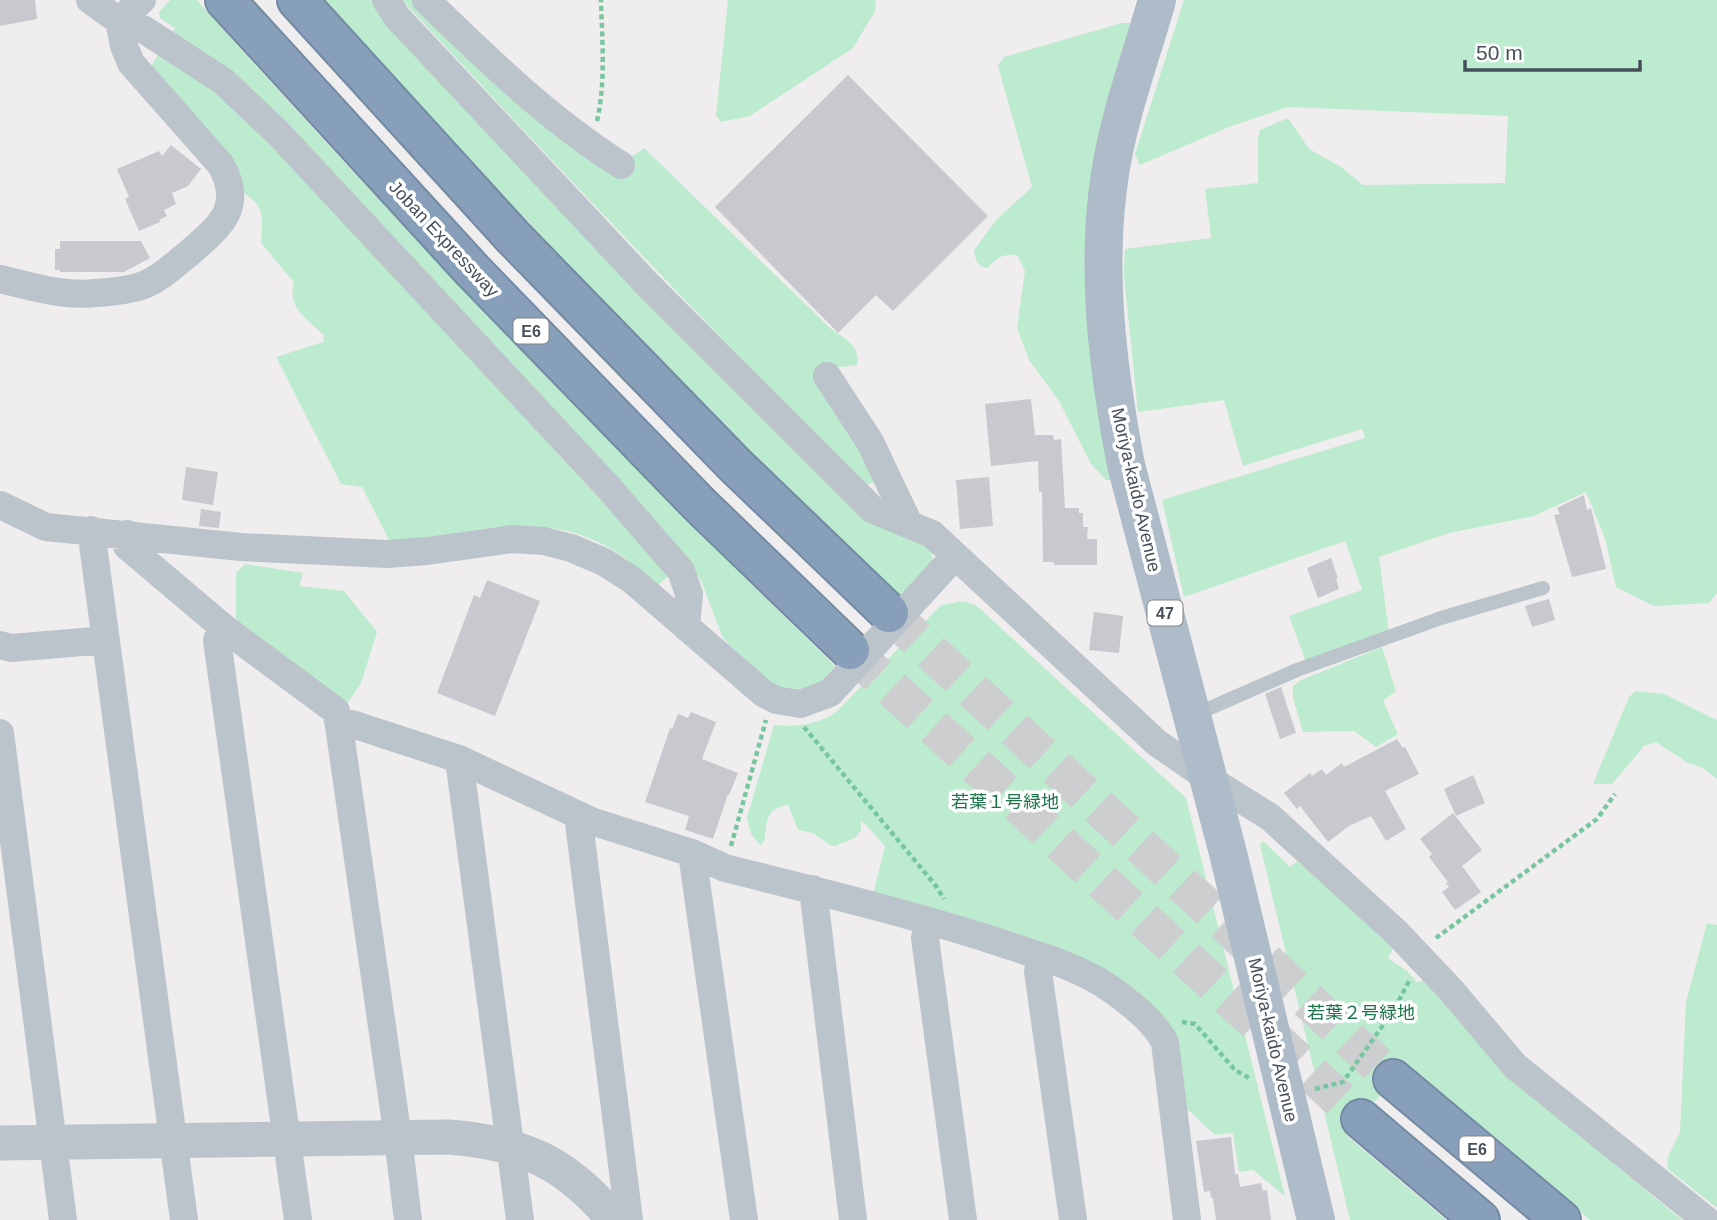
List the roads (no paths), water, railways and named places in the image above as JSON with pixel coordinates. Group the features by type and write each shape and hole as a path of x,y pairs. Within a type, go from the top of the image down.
{"highway":[{"name":"Joban Expressway","path":"225,0 472,271 701,506 850,650"},
{"path":"298,0 513,237 735,465 889,613"},
{"name":"E6","path":"1393,1079 1561,1220"},
{"path":"1361,1119 1480,1220"}],"main road":[{"name":"Moriya-kaido Avenue","path":"1157,0 1123,118 1110,173 1105,220 1107,324 1116,415 1126,465 1209,779 1315,1220"}],"street":[{"path":"90,0 119,21 144,29 223,81 278,133 609,488 681,571 690,594 686,627"},
{"path":"119,21 142,0"},
{"path":"386,0 397,17 648,285 872,509 932,534 1157,743 1270,817 1418,956 1450,989 1515,1066 1706,1220"},
{"path":"426,0 518,88 591,146 621,165"},
{"path":"0,279 74,294 93,294 142,286 171,268 217,229 226,215 232,191 225,171 131,63 119,21"},
{"path":"827,376 870,442 909,524"},
{"path":"3,515 46,527 241,547 387,554 512,539 544,541 571,548 604,562 632,580 763,693 786,703 808,702 830,693 955,556"},
{"path":"91,530 184,1220"},
{"path":"127,534 127,546 224,628 336,711 408,1220"},
{"path":"224,628 216,640 298,1220"},
{"path":"0,645 11,648 106,640"},
{"path":"339,726 352,724 459,759 578,815 692,853 725,868 938,923 1042,957 1092,978 1137,1010 1159,1030 1165,1043 1187,1220"},
{"path":"0,733 63,1220"},
{"path":"459,759 520,1220"},
{"path":"578,815 629,1220"},
{"path":"692,853 744,1220"},
{"path":"813,889 853,1220"},
{"path":"938,923 925,938 963,1220"},
{"path":"1042,957 1038,971 1073,1220"},
{"path":"0,1143 449,1137 478,1139 527,1151 552,1165 580,1185 614,1220"}],"lane":[{"path":"1193,716 1310,666 1441,618 1543,588"}],"tunnel":[{"path":"889,613 1393,1079"},
{"path":"850,650 1361,1119"}],"park label":[{"name":"若葉１号緑地","path":"1005,802"},
{"name":"若葉２号緑地","path":"1361,1013"}]}
